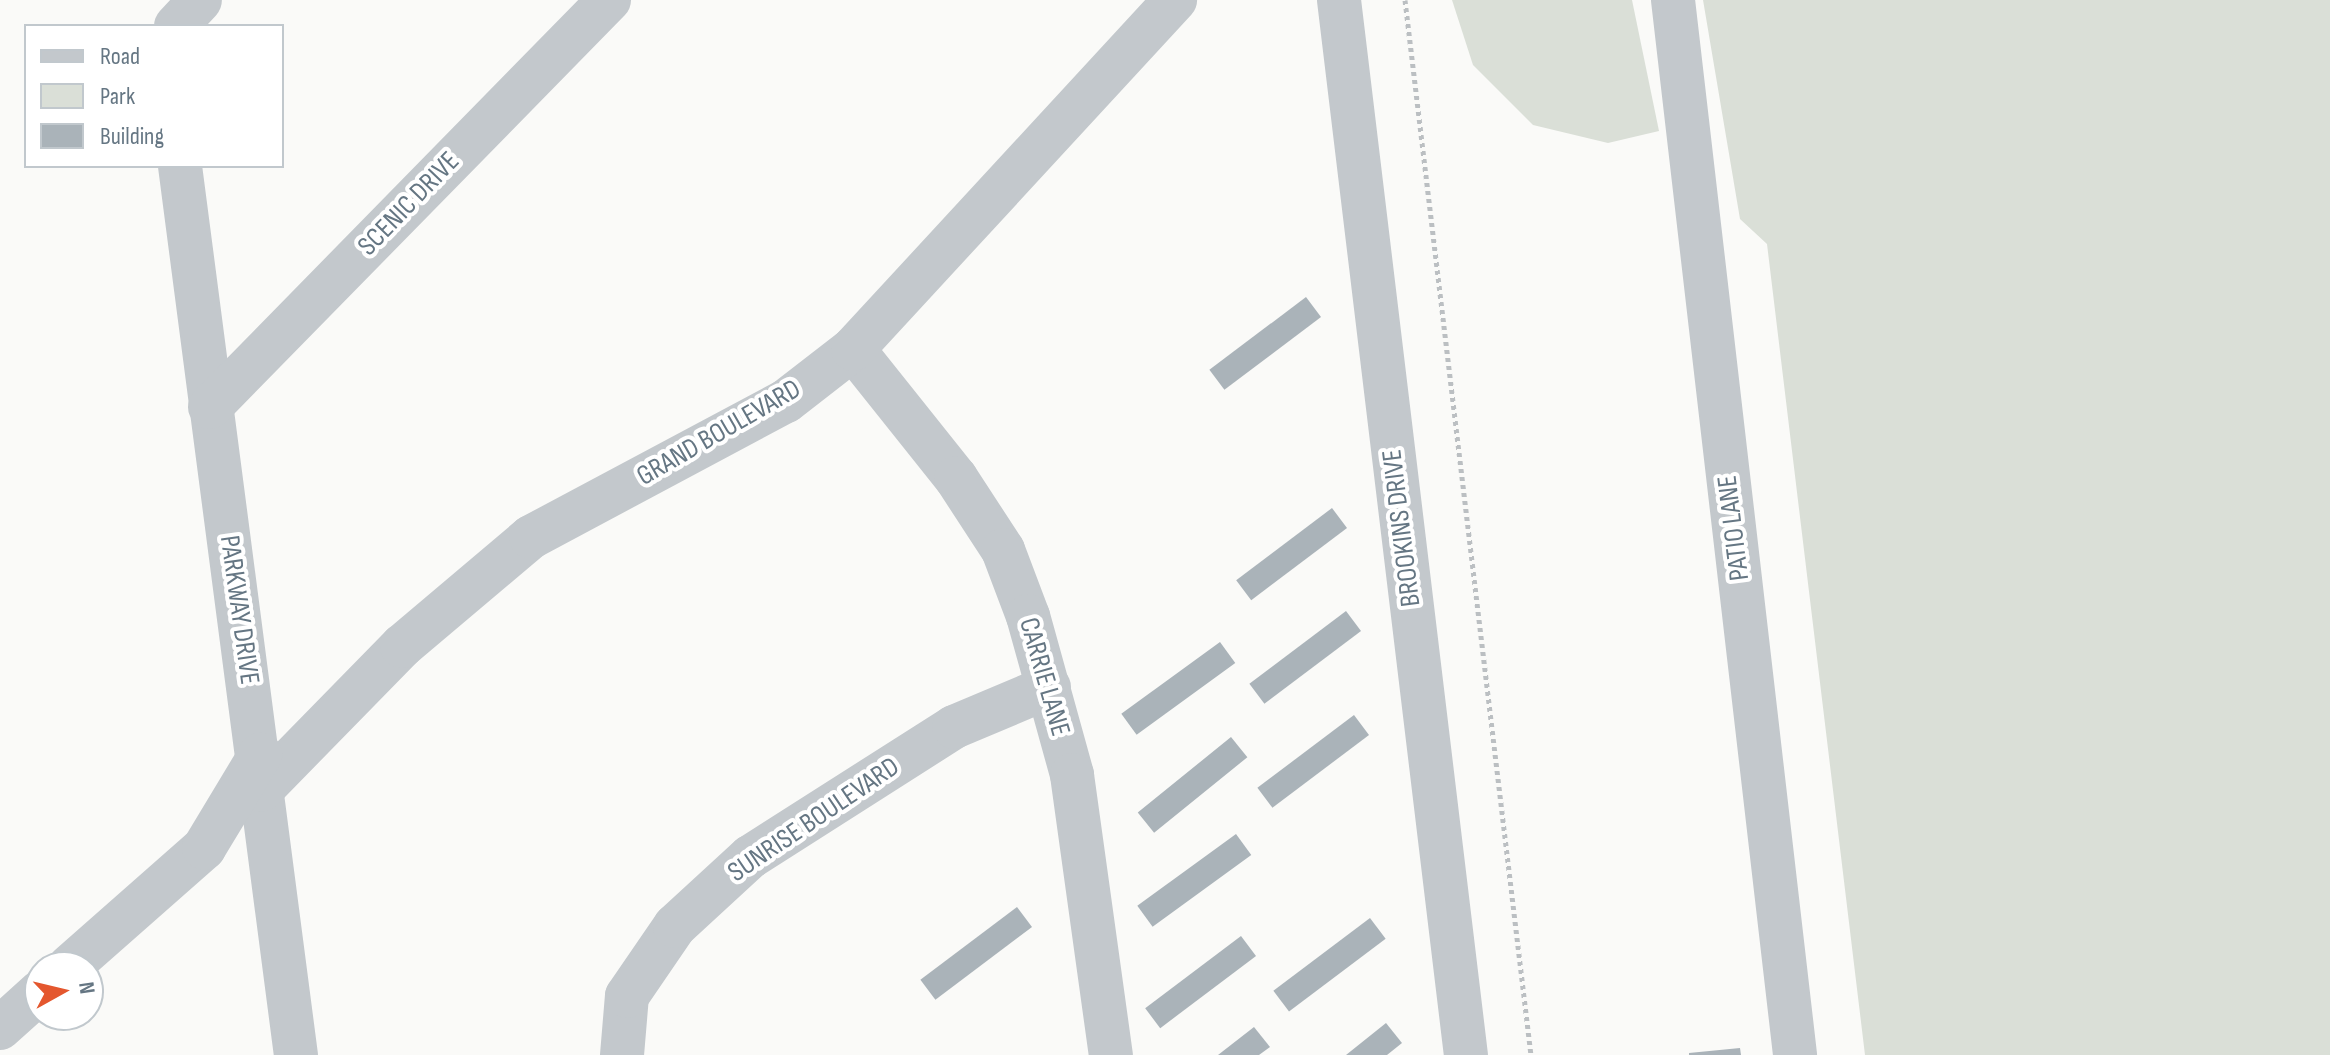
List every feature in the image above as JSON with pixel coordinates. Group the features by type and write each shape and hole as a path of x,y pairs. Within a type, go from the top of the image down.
{"street":[{"path":"159,0 162,24"},
{"path":"178,24 200,0"},
{"name":"SCENIC DRIVE","path":"210,407 609,0"},
{"name":"GRAND BOULEVARD","path":"87,951 204,848 260,772 531,537 786,401 853,349 1175,0"},
{"name":"BROOKINS DRIVE","path":"1339,0 1466,1055"},
{"name":"PATIO LANE","path":"1673,0 1795,1055"},
{"name":"PARKWAY DRIVE","path":"180,168 296,1055"},
{"name":"CARRIE LANE","path":"853,349 956,478 1003,550 1049,687 1072,775 1111,1055"},
{"name":"SUNRISE BOULEVARD","path":"622,1055 627,996 675,926 750,857 954,727 1049,687"},
{"path":"0,1028 24,1006"}],"path":[{"path":"1405,0 1531,1055"}],"green space":[{"path":"1452,0 1632,0 1659,131 1608,143 1533,125 1473,65"},
{"path":"1703,0 2330,0 2330,1055 1865,1055 1767,244 1740,219"}],"building":[{"path":"1306,297 1321,317 1224,390 1209,370"},
{"path":"1332,508 1347,528 1251,600 1236,580"},
{"path":"1346,611 1361,631 1264,704 1249,684"},
{"path":"1220,642 1235,663 1137,735 1121,714"},
{"path":"1354,715 1369,735 1272,808 1257,788"},
{"path":"1231,737 1247,757 1154,833 1138,813"},
{"path":"1236,834 1251,855 1153,927 1137,906"},
{"path":"1017,907 1032,927 935,1000 920,980"},
{"path":"1370,918 1386,939 1289,1012 1273,991"},
{"path":"1241,936 1256,956 1160,1028 1145,1008"},
{"path":"1386,1023 1402,1043 1387,1055 1346,1055"},
{"path":"1254,1027 1270,1047 1259,1055 1218,1055"},
{"path":"1740,1048 1741,1055 1689,1055 1689,1053"}]}
